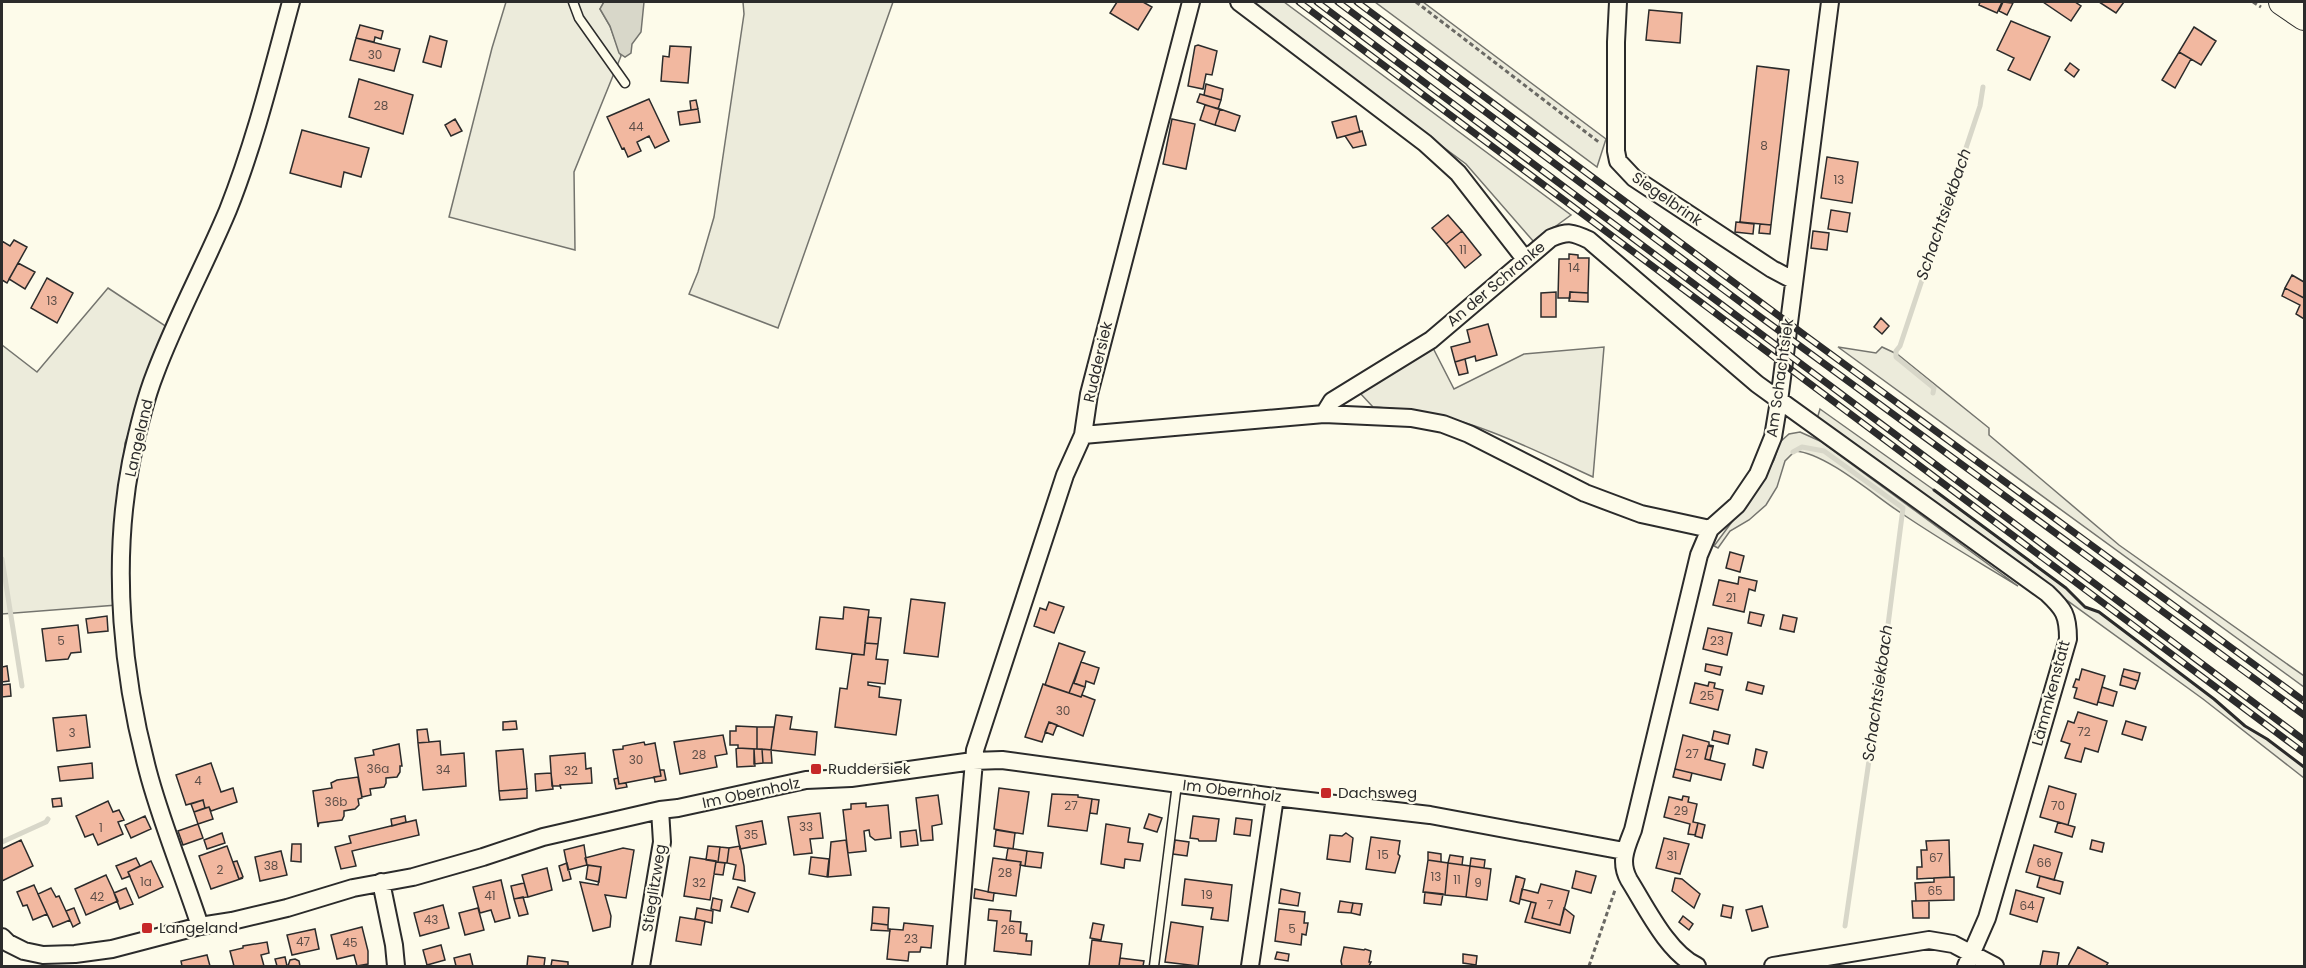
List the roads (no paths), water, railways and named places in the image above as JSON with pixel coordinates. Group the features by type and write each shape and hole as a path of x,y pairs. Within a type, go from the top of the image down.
{"main road":[{"path":"2282,2 2304,17"}],"street":[{"name":"Langeland","path":"200,926 151,782 138,734 125,648 121,570 124,512 131,463 155,374 227,212 251,148 291,2"},
{"name":"Ruddersiek","path":"956,966 975,750 1065,475 1083,435 1089,394 1191,2"},
{"path":"1239,2 1425,143 1458,173 1525,259"},
{"name":"Siegelbrink","path":"1618,2 1616,42 1616,151 1618,161 1634,178 1772,269 1793,279"},
{"name":"Am Schachtsiek","path":"1697,966 1686,962 1674,950 1623,868 1624,851 1633,830 1699,555 1710,529 1737,505 1758,474 1773,437 1830,2"},
{"name":"An der Schranke","path":"1324,414 1332,401 1431,340 1551,238 1565,232 1589,240 1757,384 1779,400"},
{"name":"Lämmkenstatt","path":"1779,400 2047,593 2062,607 2068,622 2068,639 1994,896 1969,960"},
{"path":"1083,435 1324,414 1400,417 1443,424 1506,451 1585,493 1641,514 1710,529"},
{"name":"Im Obernholz","path":"2,937 8,943 24,951 43,955 112,949 200,926 232,921 381,882 413,877 543,837 660,810 806,780 851,778 973,761 1002,760 1275,797 1431,815 1624,851"},
{"path":"1250,966 1275,797"},
{"name":"Stieglitzweg","path":"641,966 662,842 660,810"},
{"path":"381,882 396,966"},
{"path":"1773,966 1929,940 1953,944 1969,960 1995,966"},
{"path":"110,966 112,949"}],"lane":[{"path":"573,2 579,18 625,83"},
{"path":"1154,966 1177,784"}],"waterway":[{"name":"Schachtsiekbach","path":"1933,393 1934,388 1896,357 1896,351 1900,346 1980,106 1983,87"},
{"name":"Schachtsiekbach","path":"1793,452 1802,447 1824,451 1903,508 1845,926"},
{"path":"2,559 22,686"},
{"path":"2,842 48,819"}],"railway":[{"path":"1299,2 2304,753"},
{"path":"1317,2 2304,740"},
{"path":"1338,2 1755,313 2304,715"},
{"path":"1357,2 1806,336 2304,701"}],"place":[{"name":"Ruddersiek","path":"816,769"},
{"name":"Dachsweg","path":"1326,793"},
{"name":"Langeland","path":"147,928"}]}
